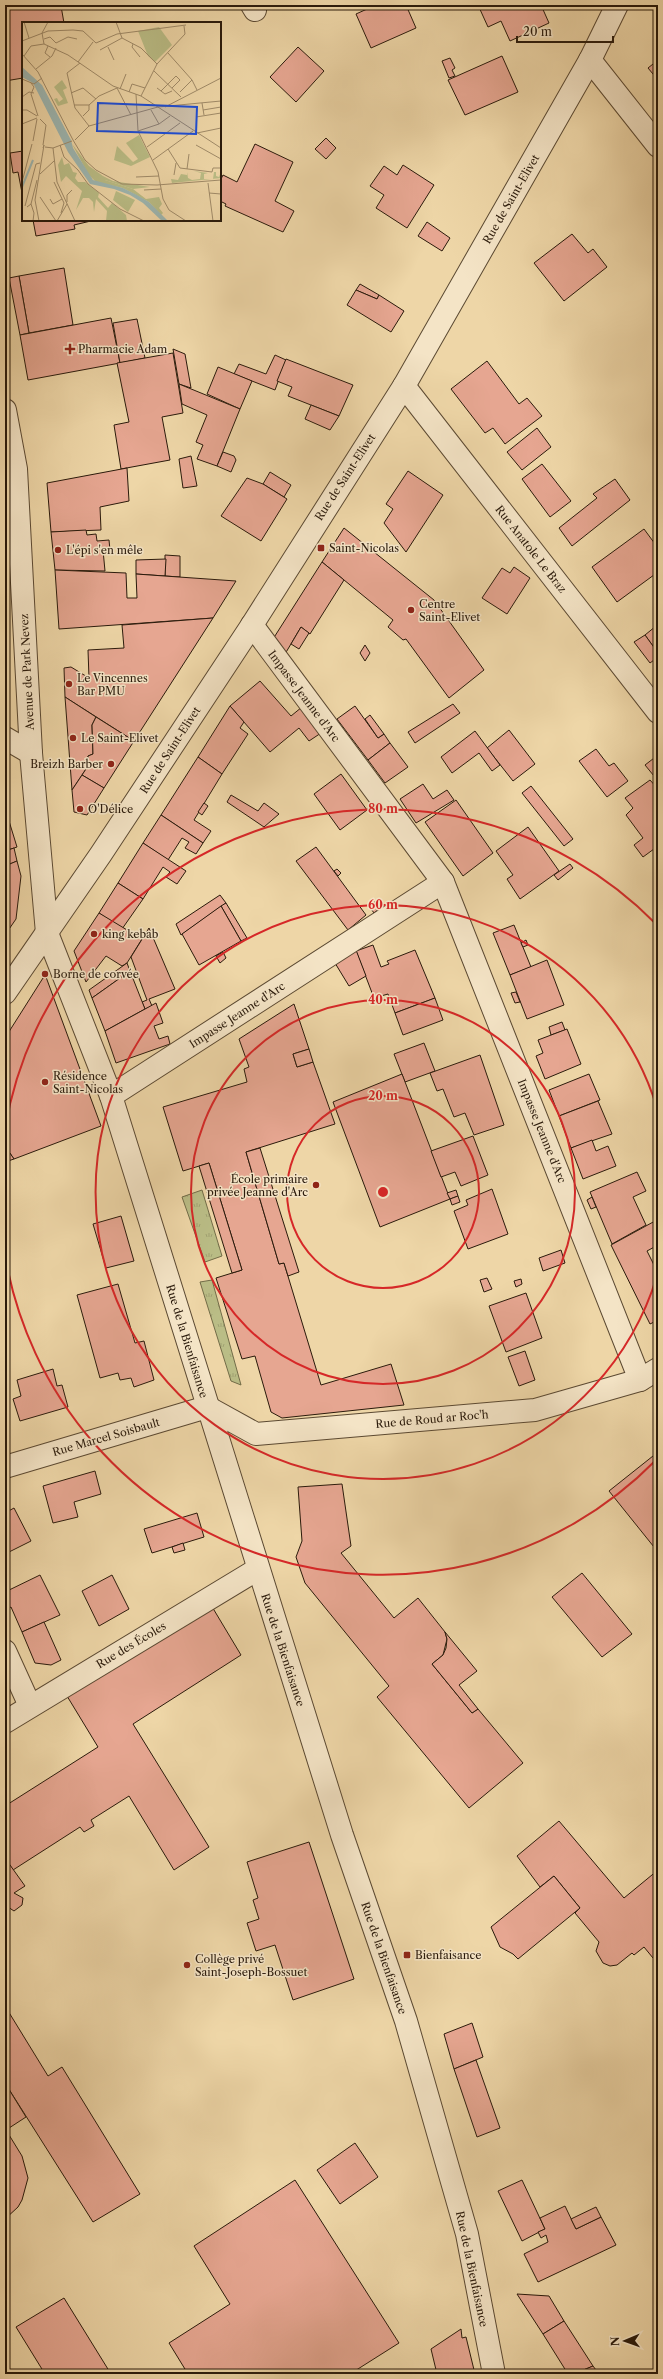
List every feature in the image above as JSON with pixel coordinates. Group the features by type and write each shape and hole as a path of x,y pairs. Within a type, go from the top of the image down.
{"street":[{"name":"Rue de Saint-Elivet","path":"5,993 47,933 252,625 404,386 590,60 617,5"},
{"path":"590,60 658,146"},
{"name":"Rue Anatole Le Braz","path":"404,386 658,712"},
{"name":"Avenue de Park Nevez","path":"5,410 16,469 31,753 47,933"},
{"name":"Impasse Jeanne d'Arc","path":"252,625 443,882 649,1374"},
{"path":"5,738 31,753"},
{"name":"Impasse Jeanne d'Arc","path":"111,1096 443,882"},
{"name":"Rue de la Bienfaisance","path":"47,933 111,1096 342,1835 406,2021 467,2234 494,2374"},
{"name":"Rue de Roud ar Roc'h","path":"207,1407 256,1434 535,1410 649,1374"},
{"name":"Rue Marcel Soisbault","path":"5,1467 207,1407"},
{"name":"Rue des Écoles","path":"5,1722 258,1569"},
{"path":"5,1651 30,1706"}],"green space":[{"path":"202,1190 222,1256 205,1262 182,1197"},
{"path":"212,1280 241,1385 231,1381 200,1282"}],"building":[{"path":"5,5 46,5 47,9 61,6 64,22 22,22 22,78 5,81"},
{"path":"376,5 406,5 416,28 371,48 356,14"},
{"path":"478,5 541,5 549,23 510,41 501,21 488,27"},
{"path":"298,47 324,71 296,102 270,77"},
{"path":"502,56 518,92 465,115 448,80"},
{"path":"450,58 455,68 452,70 455,76 449,78 442,61"},
{"path":"658,60 658,80 648,68"},
{"path":"326,138 336,148 326,159 315,149"},
{"path":"255,144 293,162 275,201 294,211 283,232 225,206 226,204 221,202 221,179 223,175 237,182"},
{"path":"22,151 22,193 18,172 13,173 10,153"},
{"path":"403,165 434,185 407,228 376,208 384,195 370,186 384,166 397,175"},
{"path":"33,221 91,221 74,225 75,229 36,236"},
{"path":"427,222 450,238 442,251 418,236"},
{"path":"572,234 588,253 593,249 607,267 564,301 534,263"},
{"path":"64,268 73,325 29,333 19,276"},
{"path":"19,276 29,333 20,335 9,278"},
{"path":"360,284 379,295 377,299 356,290"},
{"path":"356,290 377,299 379,295 404,311 391,332 347,305"},
{"name":"Pharmacie Adam","path":"111,318 120,363 28,380 20,335"},
{"path":"137,319 145,358 120,363 113,323"},
{"path":"173,349 185,354 191,388 179,384"},
{"path":"173,353 183,413 162,417 170,460 121,469 114,425 129,422 117,363"},
{"path":"275,355 286,360 275,390 234,374 239,364 266,374"},
{"path":"286,359 353,385 339,416 288,396 292,387 277,381"},
{"path":"487,361 519,404 527,398 542,416 505,444 493,428 485,433 451,389"},
{"path":"218,367 252,381 240,409 207,394"},
{"path":"179,384 240,409 217,466 197,459 203,445 196,442 207,415 182,404"},
{"path":"311,405 339,416 330,430 305,419"},
{"path":"537,428 551,447 522,470 507,452"},
{"path":"223,452 234,456 236,460 231,472 217,466"},
{"path":"191,456 197,486 183,488 179,459"},
{"path":"542,464 571,501 550,517 522,479"},
{"path":"127,468 129,501 100,507 101,530 51,532 47,483"},
{"path":"408,471 443,495 406,552 384,523 393,509 386,504"},
{"path":"270,472 291,485 284,497 263,484"},
{"path":"247,478 263,484 287,499 261,541 221,516"},
{"path":"615,479 630,500 572,546 559,528 597,498 593,494"},
{"name":"Centre Saint-Elivet","path":"344,528 434,600 484,670 449,698 406,639 403,640 388,627 393,620 322,562"},
{"path":"644,529 658,548 658,572 617,602 592,567"},
{"path":"86,530 87,535 96,534 97,541 109,540 110,550 103,550 105,571 55,570 51,532"},
{"path":"165,555 180,556 180,577 165,576"},
{"path":"166,559 165,576 136,574 136,560"},
{"path":"322,562 344,580 310,634 301,627 285,654 273,639"},
{"path":"514,567 530,578 507,614 482,598 502,568 510,573"},
{"path":"55,570 126,573 127,598 137,598 136,574 236,581 213,618 59,629"},
{"path":"213,618 134,741 65,697 64,668 71,667 89,678 88,650 124,648 122,625"},
{"path":"656,626 658,629 658,653 645,635"},
{"path":"301,627 309,633 299,649 291,644"},
{"path":"645,635 658,653 658,657 650,663 634,642"},
{"path":"365,645 370,653 365,661 360,653"},
{"path":"260,681 291,716 302,707 321,733 309,741 299,728 270,752 230,706"},
{"path":"65,697 96,717 92,725 93,754 88,756 88,766 72,790"},
{"path":"453,704 460,713 415,743 408,732"},
{"path":"230,706 244,722 240,728 248,734 222,774 198,757"},
{"path":"355,706 378,738 384,734 390,743 368,760 337,719"},
{"path":"370,715 384,734 378,738 365,719"},
{"path":"96,717 134,741 104,788 82,775 88,766 88,756 93,754 92,725"},
{"path":"509,730 535,764 513,781 487,748"},
{"path":"475,731 500,765 492,771 479,753 452,773 441,757"},
{"path":"390,743 408,767 385,783 368,760"},
{"path":"596,749 609,766 614,763 628,781 607,797 579,761"},
{"path":"658,755 658,773 654,776 645,765"},
{"path":"198,757 222,774 194,820 211,831 203,843 161,815"},
{"path":"341,774 367,810 340,830 314,794"},
{"path":"82,775 104,788 87,815 74,812 72,790"},
{"path":"650,780 658,789 658,846 643,857 634,845 643,838 626,815 633,808 625,798"},
{"path":"423,784 433,799 447,790 454,800 416,823 400,799"},
{"path":"531,786 573,839 564,846 522,793"},
{"path":"231,795 258,811 264,803 279,814 264,827 227,802"},
{"path":"456,800 493,853 463,876 425,822"},
{"path":"204,803 208,806 202,815 198,812"},
{"path":"5,808 17,847 5,851"},
{"path":"161,815 203,843 196,854 185,848 189,842 182,838 168,860 143,843"},
{"path":"528,827 559,871 520,899 507,879 513,875 496,851"},
{"path":"143,843 186,871 177,884 166,877 170,872 163,867 143,899 118,883"},
{"path":"316,847 366,915 348,930 296,861"},
{"path":"14,848 17,861 5,866 5,851"},
{"path":"17,861 21,876 16,919 5,935 5,866"},
{"path":"570,864 573,868 558,880 554,875"},
{"path":"337,869 341,873 338,876 334,871"},
{"path":"118,883 143,899 122,929 99,913"},
{"path":"220,895 226,903 181,935 176,924"},
{"path":"379,899 383,906 374,913 369,906"},
{"path":"226,903 247,938 241,941 221,906"},
{"path":"221,906 241,941 199,965 182,934"},
{"path":"99,913 142,939 127,963 122,966 106,956 86,982 74,951"},
{"path":"514,925 531,967 510,975 493,933"},
{"path":"149,928 175,989 149,999 152,1006 145,1009 142,1002 147,1000 131,957"},
{"path":"526,940 528,945 523,947 521,943"},
{"path":"373,945 381,967 389,964 387,961 415,950 435,998 395,1013 388,994 374,998 356,951"},
{"path":"356,950 366,976 349,986 335,963"},
{"path":"223,952 226,958 220,963 216,956"},
{"path":"547,960 564,1005 527,1019 510,975"},
{"path":"127,963 130,971 92,998 89,990"},
{"path":"130,971 145,1009 105,1031 92,998"},
{"name":"Résidence Saint-Nicolas","path":"46,977 101,1126 14,1159 5,1146 5,1038 43,978"},
{"path":"516,992 520,1002 515,1003 511,993"},
{"path":"435,998 443,1020 403,1035 395,1013"},
{"path":"156,1003 163,1023 154,1026 159,1039 168,1036 170,1044 116,1063 105,1031"},
{"path":"294,1004 309,1049 293,1054 297,1067 313,1062 335,1124 246,1152 279,1264 284,1263 321,1385 391,1364 404,1405 282,1418 271,1412 255,1356 242,1359 216,1278 242,1270 209,1163 183,1171 163,1107 247,1082 244,1069 249,1067 239,1039"},
{"path":"562,1022 565,1030 551,1035 549,1027"},
{"path":"567,1029 581,1064 545,1079 536,1056 543,1053 538,1040"},
{"path":"424,1043 435,1071 405,1082 394,1054"},
{"path":"309,1049 313,1062 297,1067 293,1054"},
{"path":"480,1055 504,1125 474,1135 465,1113 454,1117 443,1089 437,1091 430,1073"},
{"path":"402,1074 450,1199 380,1227 333,1102"},
{"path":"589,1074 600,1100 559,1116 549,1090"},
{"path":"598,1101 612,1134 571,1148 559,1116"},
{"path":"473,1136 488,1175 461,1186 455,1172 441,1177 431,1151"},
{"path":"592,1140 596,1151 608,1146 616,1166 583,1179 571,1148"},
{"path":"5,1146 14,1159 5,1162"},
{"path":"260,1148 299,1272 288,1276 284,1263 279,1264 246,1152"},
{"path":"209,1163 242,1270 232,1273 199,1166"},
{"path":"637,1172 646,1191 633,1197 646,1225 612,1244 590,1192"},
{"path":"492,1189 508,1234 468,1249 454,1211 468,1205 466,1200"},
{"path":"456,1190 458,1196 450,1199 447,1193"},
{"path":"458,1196 460,1202 452,1205 450,1199"},
{"path":"592,1197 596,1207 591,1209 587,1200"},
{"path":"121,1216 134,1261 106,1268 93,1224"},
{"path":"655,1221 658,1229 658,1245 647,1251 658,1273 658,1320 650,1324 611,1245"},
{"path":"561,1250 565,1263 543,1271 539,1258"},
{"path":"487,1278 492,1289 484,1292 480,1280"},
{"path":"521,1279 522,1284 516,1287 514,1281"},
{"path":"118,1284 135,1343 144,1341 154,1380 134,1387 131,1378 120,1380 118,1373 100,1378 77,1295"},
{"path":"526,1293 542,1338 506,1352 489,1306"},
{"path":"525,1351 535,1380 519,1386 508,1357"},
{"path":"53,1369 57,1386 62,1385 68,1407 20,1421 13,1399 21,1396 17,1380"},
{"path":"658,1452 658,1552 609,1491"},
{"path":"95,1471 101,1494 74,1502 78,1517 53,1523 43,1486"},
{"path":"342,1484 351,1546 341,1553 394,1618 418,1598 445,1632 447,1639 443,1655 432,1664 472,1713 478,1709 523,1763 469,1808 377,1697 389,1686 305,1583 296,1557 302,1541 298,1487"},
{"path":"14,1508 31,1541 5,1554 5,1513"},
{"path":"197,1513 204,1537 152,1553 144,1529"},
{"path":"183,1543 185,1550 174,1553 172,1547"},
{"path":"582,1573 632,1634 602,1657 552,1597"},
{"path":"40,1575 60,1615 22,1632 11,1607 5,1610 5,1592"},
{"path":"112,1575 129,1609 99,1626 82,1591"},
{"path":"211,1605 241,1655 133,1724 209,1847 174,1870 129,1796 91,1820 94,1826 84,1832 80,1827 13,1870 5,1858 5,1806 98,1747 67,1696"},
{"path":"44,1622 61,1660 51,1665 35,1663 22,1632"},
{"path":"445,1632 477,1671 459,1685 478,1709 472,1713 432,1664 443,1655 446,1648 447,1639"},
{"path":"559,1821 624,1898 658,1870 658,1954 653,1958 644,1947 634,1955 632,1953 617,1965 610,1966 603,1963 596,1951 599,1942 575,1913 580,1908 554,1876 540,1887 517,1856"},
{"path":"309,1842 354,1979 293,2000 275,1945 256,1951 247,1923 259,1919 253,1900 258,1898 247,1862"},
{"path":"5,1858 25,1886 14,1893 23,1898 22,1905 14,1911 8,1907 7,1898 5,1899"},
{"path":"554,1876 580,1908 518,1959 513,1954 500,1947 491,1927"},
{"path":"5,2006 48,2076 62,2067 140,2194 93,2222 5,2083"},
{"path":"472,2023 483,2057 454,2069 444,2034"},
{"path":"476,2060 500,2128 477,2137 454,2069"},
{"path":"5,2083 26,2117 6,2130 22,2156 28,2178 22,2200 18,2207 5,2219"},
{"path":"355,2143 378,2177 340,2204 317,2170"},
{"path":"295,2180 399,2343 350,2374 188,2374 169,2343 230,2304 194,2246"},
{"path":"522,2180 545,2229 522,2241 498,2191"},
{"path":"565,2206 576,2229 601,2217 616,2245 538,2282 524,2254 548,2242 546,2235 541,2238 538,2232 545,2229 540,2218"},
{"path":"596,2207 601,2217 576,2229 571,2219"},
{"path":"517,2294 549,2296 564,2321 543,2334"},
{"path":"64,2298 111,2374 45,2374 16,2327"},
{"path":"564,2321 593,2366 574,2374 568,2374 543,2334"},
{"path":"461,2329 462,2338 466,2337 475,2374 437,2374 431,2349"},
{"path":"593,2366 599,2374 574,2374"}],"place":[{"name":"Pharmacie Adam","path":"70,349"},
{"name":"Saint-Nicolas","path":"321,548"},
{"name":"L'épi s'en mêle","path":"58,550"},
{"name":"Centre Saint-Elivet","path":"411,610"},
{"name":"Le Vincennes Bar PMU","path":"69,684"},
{"name":"Le Saint-Elivet","path":"73,738"},
{"name":"Breizh Barber","path":"111,764"},
{"name":"O'Délice","path":"80,809"},
{"name":"king kebab","path":"94,934"},
{"name":"Borne de corvée","path":"45,974"},
{"name":"Résidence Saint-Nicolas","path":"45,1082"},
{"name":"École primaire privée Jeanne d'Arc","path":"316,1185"},
{"name":"Bienfaisance","path":"407,1955"},
{"name":"Collège privé Saint-Joseph-Bossuet","path":"187,1965"}]}
